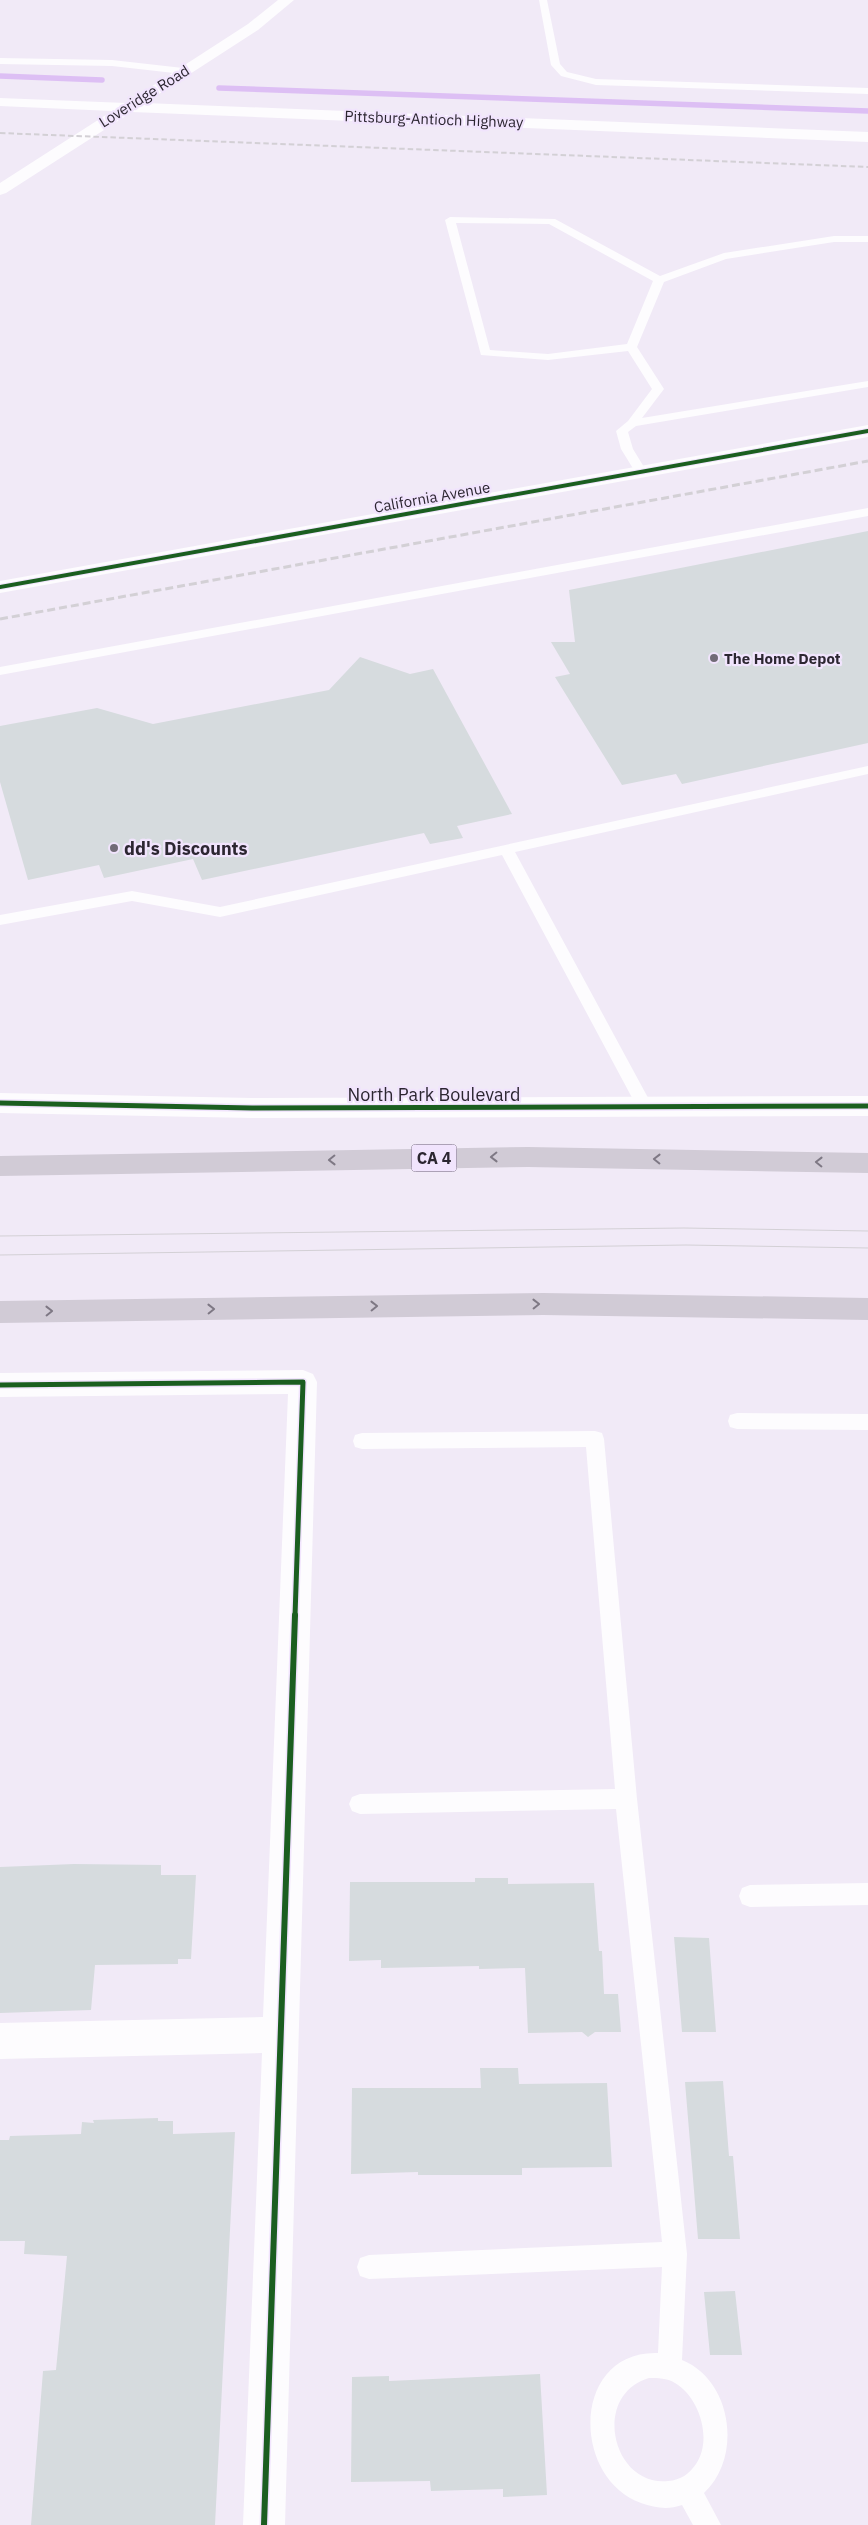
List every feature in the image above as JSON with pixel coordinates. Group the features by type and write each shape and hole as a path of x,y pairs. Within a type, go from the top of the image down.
{"highway":[{"name":"CA 4","path":"0,1166 528,1157 868,1163"},
{"path":"0,1312 543,1304 868,1309"}],"street":[{"name":"Loveridge Road","path":"0,190 126,107 253,28 287,0"},
{"name":"Pittsburg-Antioch Highway","path":"0,102 868,137"},
{"name":"California Avenue","path":"0,587 868,431"},
{"name":"North Park Boulevard","path":"0,1103 252,1108 868,1106"},
{"path":"0,1384 303,1382 264,2525"},
{"path":"0,2041 281,2034"}],"lane":[{"path":"543,0 556,65 564,74 596,82 868,91"},
{"path":"0,61 112,63 183,71"},
{"path":"631,347 548,357 485,353 450,220 551,221 659,280"},
{"path":"631,347 659,280 724,256 834,239 868,239"},
{"path":"631,347 658,389 632,423 622,432 627,449 641,472"},
{"path":"632,423 868,384"},
{"path":"0,671 868,512"},
{"path":"0,920 132,896 220,912 868,770"},
{"path":"506,849 645,1107"},
{"path":"737,1421 868,1422"},
{"path":"362,1441 595,1439 626,1799 674,2254 673,2325 669,2367"},
{"path":"360,1804 626,1799"},
{"path":"750,1896 868,1894"},
{"path":"369,2267 674,2254"},
{"path":"649,2365 669,2367 685,2374 699,2387 709,2403 715,2423 716,2444 711,2462 702,2478 688,2490 668,2497 648,2495 629,2485 614,2468 604,2448 601,2424 605,2403 615,2384 630,2371 649,2365"},
{"path":"688,2490 708,2525"}],"building":[{"name":"The Home Depot","path":"868,531 868,743 682,784 676,774 622,785 555,677 570,674 551,642 575,642 569,590"},
{"path":"360,657 410,674 433,669 512,814 457,826 463,838 430,844 424,833 202,880 193,859 104,878 99,865 28,880 0,782 0,726 97,708 153,724 329,690"},
{"path":"74,1864 161,1865 161,1875 196,1875 191,1959 178,1959 178,1964 95,1965 91,2010 0,2013 0,1867"},
{"path":"475,1878 508,1878 508,1884 594,1883 599,1951 602,1951 604,1994 618,1994 621,2032 595,2032 588,2037 582,2032 528,2033 525,1968 479,1969 479,1966 381,1968 381,1960 349,1961 350,1882 475,1882"},
{"path":"674,1937 709,1938 716,2032 682,2032"},
{"path":"480,2068 518,2068 519,2084 607,2083 612,2167 522,2168 522,2175 418,2175 418,2172 351,2174 352,2088 481,2088"},
{"path":"723,2081 729,2156 733,2156 740,2239 698,2239 685,2082"},
{"path":"158,2118 158,2121 173,2121 173,2134 235,2132 215,2525 31,2525 43,2371 56,2370 67,2256 24,2254 25,2241 0,2241 0,2140 9,2140 10,2136 81,2134 82,2122 94,2123 93,2120"},
{"path":"735,2291 742,2355 710,2355 704,2292"},
{"path":"540,2374 547,2495 503,2497 503,2489 431,2491 430,2481 351,2482 352,2377 389,2376 389,2381"}],"waterway":[{"path":"0,76 102,80"},
{"path":"219,88 868,111"}],"tram line":[{"path":"0,1236 684,1228 868,1231"},
{"path":"0,1255 686,1245 868,1248"}],"railway":[{"path":"0,133 868,167"},
{"path":"0,619 868,461"}],"cycle path":[{"path":"0,587 868,431"},
{"path":"0,1103 252,1108 868,1106"},
{"path":"0,1385 303,1382 264,2525"}],"place":[{"name":"The Home Depot","path":"714,658"},
{"name":"dd's Discounts","path":"114,848"}]}
